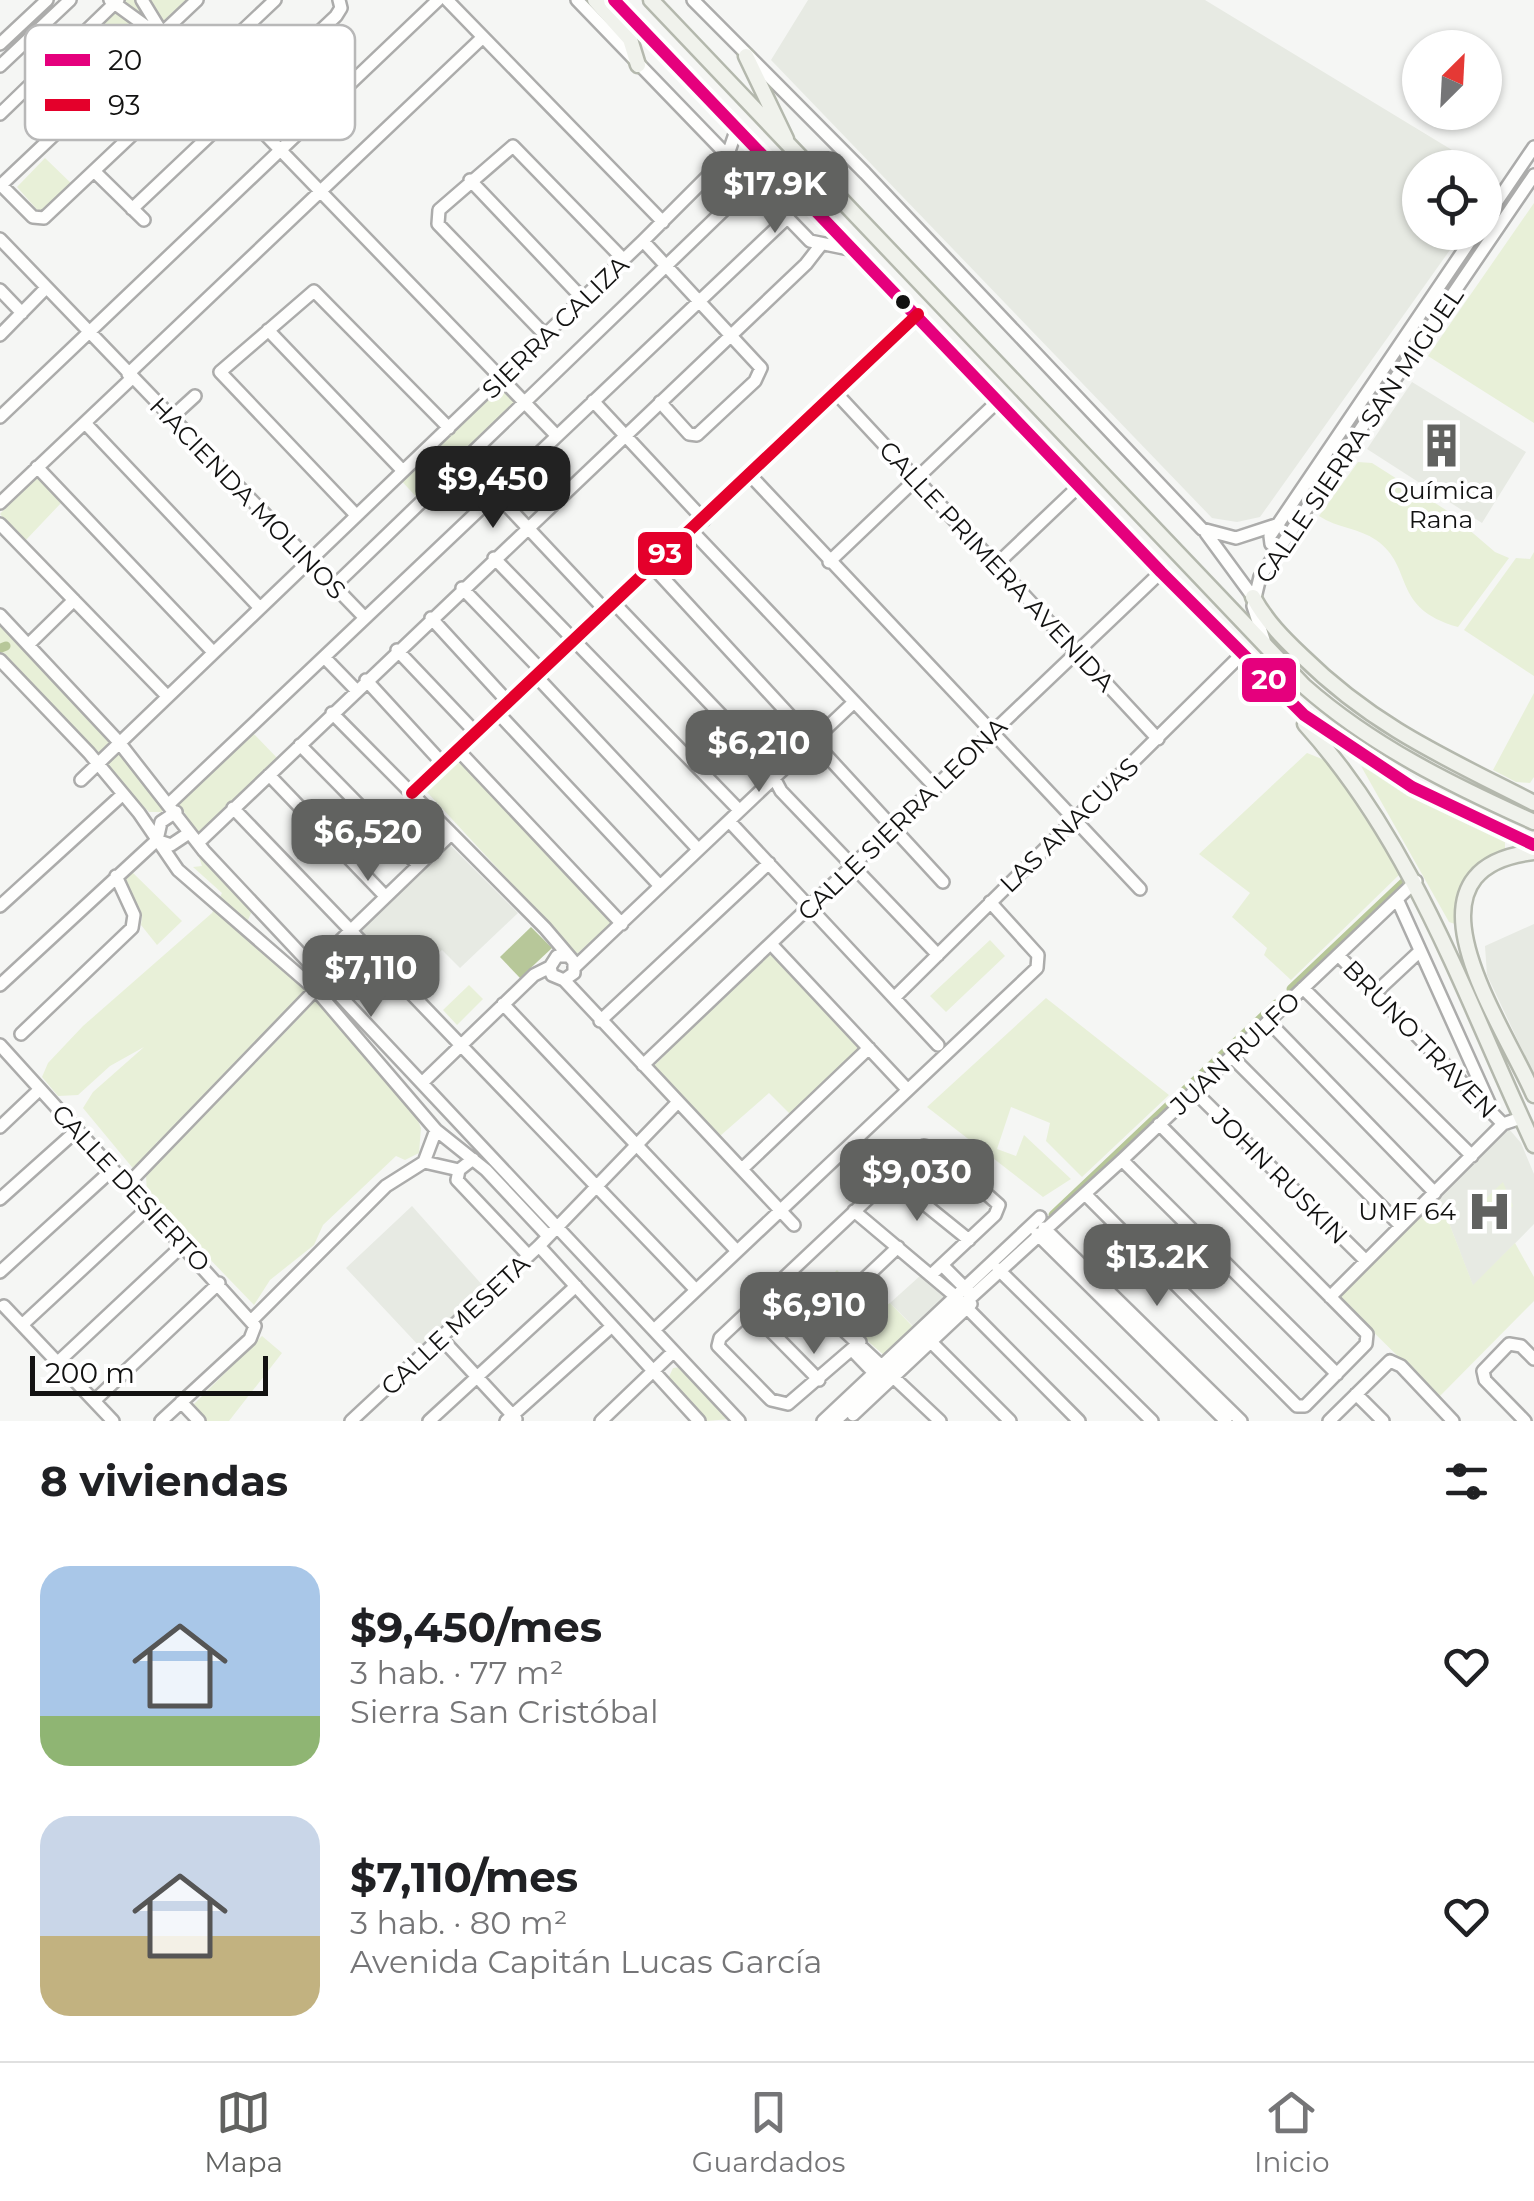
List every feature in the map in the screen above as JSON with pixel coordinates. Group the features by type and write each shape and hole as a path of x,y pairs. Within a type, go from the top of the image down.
{"main road":[{"path":"595,0 634,44 638,64"},
{"path":"614,0 1287,699 1353,780 1434,917 1499,1070 1513,1099 1528,1118 1534,1144"},
{"path":"625,0 673,60"},
{"path":"651,0 1270,653 1335,713 1432,774 1534,822"},
{"path":"746,56 788,145"},
{"path":"1253,598 1268,622 1342,694 1432,754"},
{"path":"1287,699 1381,769 1448,807 1534,848"},
{"path":"1335,713 1534,803"},
{"path":"1530,1086 1477,974 1462,914 1465,888 1480,868 1498,858 1534,848"},
{"path":"1434,917 1454,926 1462,914"},
{"path":"1499,1070 1530,1086"},
{"path":"1513,1099 1530,1086"}],"street":[{"path":"0,44 47,0"},
{"path":"43,25 70,0"},
{"path":"142,0 156,25"},
{"path":"173,25 197,0"},
{"path":"248,25 275,0"},
{"path":"355,78 438,0"},
{"path":"446,0 663,222"},
{"path":"577,0 786,218 820,246 857,250"},
{"path":"90,25 114,1 147,25"},
{"path":"696,1 746,56 865,172 1202,529 1253,598"},
{"path":"319,25 340,4"},
{"path":"0,503 484,37"},
{"path":"0,66 25,42"},
{"path":"0,114 25,89"},
{"name":"SIERRA CALIZA","path":"80,780 644,242 727,157 737,128"},
{"path":"49,140 1,184 39,220 128,140"},
{"path":"132,209 204,140"},
{"path":"270,140 556,435"},
{"path":"0,417 289,140"},
{"path":"546,336 438,224 439,210 513,146 624,260"},
{"path":"1502,194 1534,147"},
{"path":"95,172 144,220"},
{"name":"CALLE SIERRA SAN MIGUEL","path":"1270,653 1256,622 1253,598 1260,577 1534,176"},
{"path":"470,180 584,300"},
{"path":"334,586 752,183"},
{"path":"0,986 157,840 161,822 173,808 324,657 786,218"},
{"name":"HACIENDA MOLINOS","path":"0,239 365,618"},
{"path":"644,242 731,334 761,372 694,435 660,402"},
{"path":"157,840 171,845 193,838 269,776 430,618 806,264 820,246"},
{"name":"CALLE SIERRA SAN MIGUEL","path":"1279,524 1464,250"},
{"path":"0,335 46,288"},
{"path":"0,290 22,313"},
{"path":"356,515 220,372 314,290 449,428"},
{"path":"412,792 692,532 918,314"},
{"path":"268,330 402,471"},
{"name":"CALLE PRIMERA AVENIDA","path":"836,394 998,563 1158,739"},
{"path":"172,418 195,396"},
{"path":"829,562 999,400"},
{"path":"594,401 704,520"},
{"path":"85,422 260,608"},
{"path":"37,467 214,652"},
{"path":"750,476 1140,889"},
{"path":"998,563 1080,485"},
{"path":"496,494 765,761 772,777 852,867 938,955"},
{"path":"0,524 167,696"},
{"path":"1202,529 1226,538 1249,536 1279,524"},
{"path":"1279,524 1270,540 1280,548"},
{"path":"692,532 936,788"},
{"path":"494,558 739,810"},
{"path":"654,567 943,882"},
{"name":"CALLE SIERRA LEONA","path":"643,1065 1161,572"},
{"path":"462,588 698,849"},
{"path":"28,644 74,600"},
{"path":"0,615 118,742 193,838 434,1092 548,1236 576,1286 699,1421"},
{"path":"430,618 508,702"},
{"path":"397,650 476,733"},
{"name":"LAS ANACUAS","path":"896,996 1072,819 1158,739 1175,716 1242,654"},
{"path":"324,657 361,685 443,764"},
{"path":"0,660 97,764 187,879 316,990 436,1130 474,1159 548,1236 654,1330 739,1421"},
{"path":"564,980 852,704"},
{"path":"497,712 660,886"},
{"path":"332,713 412,792 575,967"},
{"path":"300,745 418,865"},
{"path":"458,750 622,924"},
{"path":"269,776 386,896"},
{"path":"0,906 122,794"},
{"path":"233,808 696,1290"},
{"path":"729,821 938,1045"},
{"path":"314,966 452,834"},
{"path":"600,1021 769,863"},
{"path":"21,1034 126,937 134,922 116,876"},
{"name":"JUAN RULFO","path":"1044,1229 1416,882"},
{"path":"1397,899 1491,1110"},
{"path":"654,1330 1039,962 1038,955 990,902"},
{"path":"771,944 906,1088"},
{"path":"1375,994 1420,951"},
{"name":"BRUNO TRAVEN","path":"1338,955 1502,1124"},
{"path":"424,1081 502,1004 550,967 554,959 566,956"},
{"path":"550,967 552,975 564,980 794,1225"},
{"path":"127,1186 326,979"},
{"path":"1302,988 1472,1156"},
{"path":"502,1004 736,1250"},
{"path":"1268,1022 1434,1193"},
{"name":"CALLE DESIERTO","path":"0,1044 252,1320"},
{"path":"742,1170 869,1048"},
{"path":"1231,1056 1400,1226"},
{"path":"0,1127 39,1090"},
{"name":"JOHN RUSKIN","path":"1194,1090 1366,1261"},
{"path":"416,1108 434,1092"},
{"name":"CALLE MESETA","path":"352,1421 548,1236 594,1184 678,1102"},
{"path":"1330,1297 1502,1124 1528,1118"},
{"path":"1085,1194 1297,1406 1306,1406 1368,1338 1159,1124"},
{"path":"0,1199 76,1130"},
{"path":"424,1162 436,1130"},
{"path":"856,1346 796,1401 776,1403 720,1349 720,1338 919,1149 936,1149 998,1202 995,1215 931,1276"},
{"path":"161,1421 254,1334 252,1320 404,1172 424,1162 459,1170 474,1159"},
{"path":"1122,1160 1337,1374"},
{"path":"0,1272 112,1170"},
{"path":"459,1170 460,1185 528,1255"},
{"path":"891,1177 969,1240"},
{"path":"22,1326 148,1208"},
{"path":"854,1211 931,1276 966,1298"},
{"path":"823,1421 929,1339 966,1298 1044,1229"},
{"path":"847,1421 885,1375 1044,1229"},
{"path":"1044,1229 1226,1421"},
{"path":"1044,1229 1241,1421"},
{"path":"58,1362 183,1245"},
{"path":"862,1281 898,1248"},
{"path":"942,1265 966,1298 1079,1421"},
{"path":"1001,1271 1152,1421"},
{"path":"787,1276 885,1375 940,1421"},
{"path":"94,1401 220,1283"},
{"path":"429,1421 576,1286"},
{"path":"4,1306 113,1421"},
{"path":"750,1310 820,1380"},
{"path":"441,1338 512,1419 612,1326"},
{"path":"929,1339 1010,1421"},
{"path":"1525,1421 1485,1380 1484,1368 1506,1346 1522,1346 1534,1359"},
{"path":"602,1421 673,1352"},
{"path":"1329,1421 1387,1364 1401,1366 1453,1421"},
{"path":"1356,1394 1383,1421"},
{"path":"182,1402 199,1421"},
{"path":"835,1421 855,1408"},
{"path":"855,1408 869,1421"}],"shaded area":[{"path":"124,0 189,1 163,25 96,25"},
{"path":"808,0 1205,0 1402,120 1402,130 1419,130 1452,150 1402,150 1402,250 1450,250 1260,517 1237,522 1212,518 771,60"},
{"path":"45,158 76,188 41,214 17,187"},
{"path":"1534,203 1534,423 1428,356"},
{"path":"502,375 528,402 422,503 396,475"},
{"path":"1412,382 1526,452 1482,523 1367,449"},
{"path":"1358,462 1372,463 1446,510 1495,552 1509,558 1458,627 1422,609 1412,598 1396,562 1376,540 1319,516"},
{"path":"36,475 62,502 24,542 0,514"},
{"path":"1534,552 1534,676 1464,630 1516,558 1530,559"},
{"path":"0,612 121,733 96,755 0,658"},
{"path":"1534,693 1534,777 1530,783 1516,782 1493,770"},
{"path":"251,731 280,761 200,837 179,804"},
{"path":"117,753 164,802 162,812 149,812 104,765"},
{"path":"1307,753 1327,761 1401,873 1291,980 1264,955 1267,948 1232,917 1250,893 1199,854"},
{"path":"460,760 543,843 612,922 577,954 426,791"},
{"path":"1361,766 1505,842 1505,849 1476,868 1465,885 1455,924 1449,922"},
{"path":"449,844 518,913 460,968 442,950 404,983 355,934"},
{"path":"196,848 252,911 248,920 262,947 305,984 411,1104 421,1128 419,1153 405,1160 396,1156 323,1225 314,1245 270,1280 254,1305 147,1194 146,1175 162,1155 165,1141 231,1088 305,1012 298,1002 203,1103 156,1143 153,1153 136,1172 83,1108 93,1092 144,1047 110,1066 78,1095 58,1096 42,1077 48,1063 83,1026 212,913 222,893 193,867 202,866"},
{"path":"129,869 182,921 157,945 141,925 142,916 122,887"},
{"path":"1534,924 1534,1075 1487,975 1485,946"},
{"path":"531,927 552,948 520,978 500,957"},
{"path":"990,940 1005,956 946,1012 930,996"},
{"path":"768,950 860,1050 790,1114 769,1093 720,1136 653,1067"},
{"path":"469,985 483,999 457,1025 443,1010"},
{"path":"1046,998 1169,1095 1082,1177 1046,1141 1050,1123 1011,1107 997,1149 1016,1156 1024,1135 1071,1179 1043,1197 927,1107"},
{"name":"UMF 64","path":"1509,1129 1521,1143 1534,1174 1534,1224 1473,1286 1439,1197"},
{"path":"1503,1182 1513,1206 1499,1222 1480,1204"},
{"path":"1439,1197 1473,1285 1515,1243 1534,1277 1534,1301 1439,1397 1339,1298"},
{"path":"412,1206 484,1287 420,1347 346,1268"},
{"path":"837,1270 877,1311 890,1303 914,1328 885,1356 813,1294"},
{"path":"921,1275 946,1297 916,1329 890,1303"},
{"path":"262,1336 282,1353 229,1421 205,1421 191,1407"},
{"path":"681,1367 731,1419 706,1421 668,1379 673,1368"}],"waterway":[{"path":"1,648 6,646"},
{"path":"1291,989 1403,883"},
{"path":"1053,1215 1276,1004"}],"transit line":[{"name":"20","path":"614,0 1161,572 1304,715 1412,787 1534,845"},
{"name":"93","path":"412,793 918,314"}],"place":[{"name":"Química Rana","path":"1441,446"},
{"name":"UMF 64","path":"1489,1211"}]}
